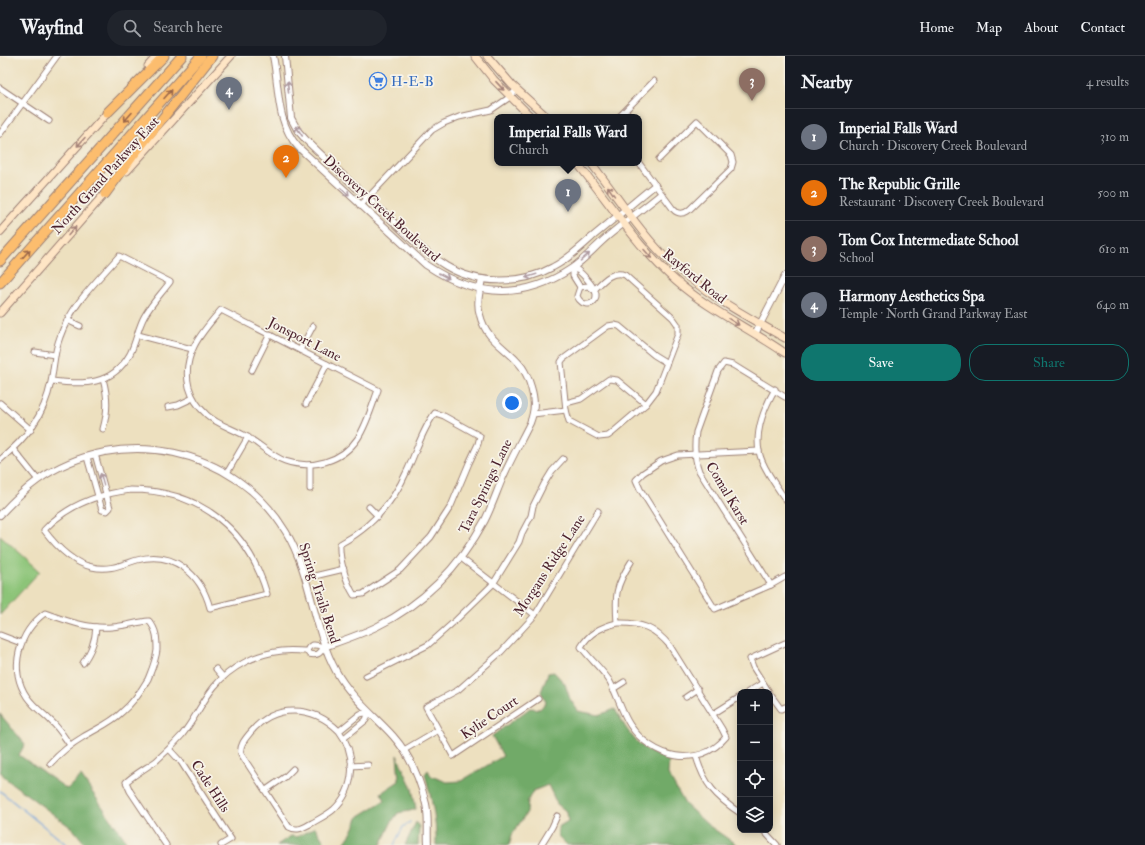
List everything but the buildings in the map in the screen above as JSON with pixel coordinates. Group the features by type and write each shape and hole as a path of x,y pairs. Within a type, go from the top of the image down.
{"highway":[{"path":"107,113 164,56"},
{"name":"North Grand Parkway East","path":"0,261 182,56"},
{"name":"North Grand Parkway East","path":"0,283 201,56"},
{"path":"105,194 132,156 212,56"}],"main road":[{"path":"0,232 157,56"},
{"name":"North Grand Parkway East","path":"0,312 231,56"},
{"path":"475,56 489,74 528,114"},
{"path":"487,56 504,76 544,114"},
{"name":"Rayford Road","path":"579,166 623,224 653,259 677,283 708,306 785,353"},
{"name":"Rayford Road","path":"593,166 625,210 662,253 683,273 718,300 785,338"}],"street":[{"name":"Discovery Creek Boulevard","path":"274,56 280,110 290,137 298,148 426,266 440,275 465,285 480,289 505,291 520,290 559,276 573,267 661,194"},
{"name":"Discovery Creek Boulevard","path":"285,56 290,108 292,118 298,131 414,241 446,266 464,274 482,279 512,280 531,277 554,267 566,259 655,185"},
{"path":"0,134 54,57"},
{"path":"622,114 654,81"},
{"path":"0,88 49,121"},
{"path":"360,206 432,130 444,123 491,110 510,97 517,89"},
{"path":"640,166 675,211 686,213 733,165 733,160 729,153 697,121 658,160"},
{"path":"406,248 414,241"},
{"path":"0,460 31,430 43,410 52,381 55,355 67,320 77,304 119,256 170,282 152,303 143,318 130,354 116,371 103,380 90,383 75,384 52,381"},
{"path":"566,259 573,267 581,271 594,290 596,294 592,302 583,304 579,301 577,296 580,287"},
{"path":"573,267 573,276 580,287"},
{"path":"594,290 607,277 617,273 625,275 677,322 678,334 667,363 656,391 646,404 612,433 603,437 572,424 567,417 561,362 608,326 619,326 654,355 667,363"},
{"path":"755,334 785,276"},
{"name":"Tara Springs Lane","path":"324,647 374,628 401,613 436,584 461,558 485,519 533,414 534,397 529,381 521,367 487,333 482,322 478,305 482,279"},
{"path":"580,287 588,286 594,290"},
{"name":"Jonsport Lane","path":"192,349 221,310 378,390 361,432 351,447 339,456 325,462 310,465"},
{"path":"67,320 80,326"},
{"path":"300,350 313,326"},
{"path":"252,370 270,334"},
{"path":"138,335 192,349 188,362 188,380 194,398 200,408 207,415 248,437 276,456 296,464 310,465 310,489"},
{"path":"35,352 55,355"},
{"name":"Comal Karst","path":"771,585 699,471 694,453 696,432 718,370 724,363 733,365 775,390"},
{"path":"306,404 327,364"},
{"path":"566,403 581,399 609,379 617,380 646,404"},
{"path":"103,380 107,392 108,404 107,415 103,428"},
{"path":"785,397 775,390 770,399 759,431 759,451 766,469 785,497"},
{"path":"168,407 178,405 194,398"},
{"path":"0,402 31,430"},
{"path":"533,414 566,410"},
{"path":"435,413 444,416 480,436 478,444 451,506 431,537 400,570 363,594 354,595 349,586 339,553 340,544 357,534 378,516 399,488 418,444 435,413"},
{"path":"227,473 248,437"},
{"name":"Spring Trails Bend","path":"0,515 19,495 38,480 55,470 95,454 114,450 145,448 174,452 200,460 227,473 245,485 267,506 286,531 306,578 324,647 337,673 346,688 394,736 417,772 426,804 428,845"},
{"path":"13,449 38,480"},
{"path":"759,451 694,453 678,455 666,459 643,473 636,480 640,489 716,609 771,585 785,577"},
{"path":"87,457 102,510 106,512 110,508 95,454"},
{"path":"366,676 428,645 493,584 519,542 531,516 533,506 544,484 562,459"},
{"path":"131,490 148,490 165,493 198,504 225,523 237,535 257,566 267,594 210,608 207,596 198,580 190,572 171,561 149,558 138,560 119,567 106,569 92,567 78,562 67,555 44,530 51,522 69,509 98,496 131,490"},
{"path":"369,507 378,516"},
{"name":"Morgans Ridge Lane","path":"438,730 426,707 458,690 501,652 535,614 598,511"},
{"path":"461,558 493,584 535,614"},
{"path":"617,623 617,592 620,579 631,562"},
{"path":"306,578 344,569"},
{"path":"50,764 70,745 108,723 132,703 143,687 153,668 157,652 154,627 149,622 111,627 96,627 68,622 45,613 33,624 21,643 17,658 19,679 27,697 51,721 70,745"},
{"path":"617,623 642,625 662,637 670,646 714,714 726,737 720,745 696,756 681,756 671,755 653,748 644,741 630,724 613,689 601,670 581,647 585,640 598,630 617,623"},
{"path":"83,663 95,641 96,627"},
{"path":"0,635 21,643"},
{"path":"767,689 750,659 785,643"},
{"path":"166,845 130,791 126,782 156,761 170,749 182,735 214,687 223,677 234,669 255,657 284,651 307,651 309,654 314,656 319,654 324,647 316,644 308,648 307,651"},
{"path":"216,669 223,677"},
{"path":"613,689 624,682"},
{"path":"753,689 763,683"},
{"path":"686,697 698,689"},
{"name":"Kylie Court","path":"438,730 453,756 538,699"},
{"path":"714,714 737,699"},
{"path":"773,699 781,710 785,707"},
{"path":"299,711 315,715 329,722 344,738 352,766 347,790 337,805 324,817 294,830 289,827 241,754 241,746 246,737 260,722 281,712 299,711"},
{"path":"339,732 360,714 369,712"},
{"path":"344,738 366,720 369,712"},
{"path":"349,722 355,729"},
{"path":"404,750 438,730"},
{"name":"Cade Hills","path":"170,749 181,762 231,839 221,845"},
{"path":"696,756 702,774 714,793 737,809"},
{"path":"352,766 368,765"},
{"path":"266,790 285,777 293,769"},
{"path":"541,845 557,816"},
{"path":"766,833 777,845"}],"green space":[{"path":"0,535 40,571 0,615"},
{"path":"554,672 565,684 570,699 578,711 599,715 615,709 625,727 636,741 650,752 669,760 668,774 685,804 708,825 737,845 567,845 558,836 558,827 568,821 567,812 557,804 548,785 533,791 528,800 527,812 512,835 509,845 436,845 435,818 425,774 428,770 431,776 447,782 461,781 503,756 492,736 530,708 540,709 546,702 541,692 548,673"},
{"path":"0,714 25,744 19,755 67,789 81,776 129,845 86,845 73,829 6,779 0,771"},
{"path":"397,755 412,788 416,809 398,813 391,823 381,845 343,845 352,832 359,816 385,800 381,793 399,781"},
{"path":"416,822 419,827 418,845 405,845"},
{"path":"315,827 326,845 277,845 291,836 297,837"}],"waterway":[{"path":"0,791 67,845"},
{"path":"394,845 403,827 410,822"}],"place":[{"name":"H-E-B","path":"378,81"},
{"name":"Tom Cox Intermediate School","path":"752,101"},
{"name":"Harmony Aesthetics Spa","path":"229,110"},
{"name":"The Republic Grille","path":"286,178"},
{"name":"Imperial Falls Ward","path":"568,212"}]}
